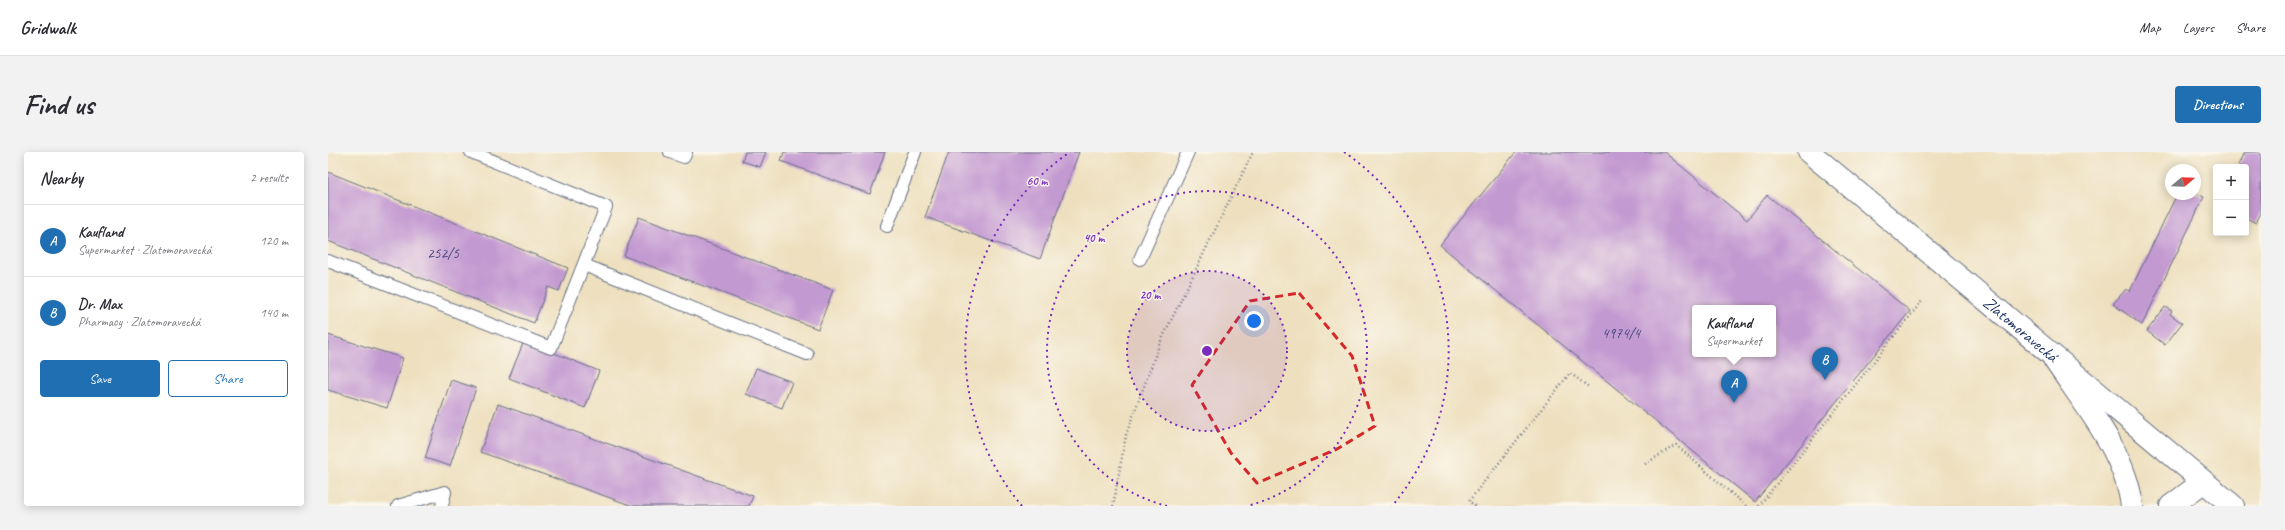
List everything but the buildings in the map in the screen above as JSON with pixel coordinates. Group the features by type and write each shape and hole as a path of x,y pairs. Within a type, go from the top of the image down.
{"main road":[{"name":"Zlatomoravecká","path":"1809,152 2233,506"},
{"path":"2051,355 2116,456 2126,476 2132,506"},
{"path":"2171,506 2203,482"},
{"path":"2192,506 2203,482"}],"lane":[{"path":"328,261 551,348 606,207 471,152"},
{"path":"670,152 684,157 686,152"},
{"path":"887,226 915,152"},
{"path":"1140,259 1188,152"},
{"path":"584,265 807,354"},
{"path":"398,506 445,492 442,506"}],"path":[{"path":"1113,506 1126,435 1160,343 1253,152"},
{"path":"1759,506 1922,301"},
{"path":"1475,506 1469,501 1570,373 1590,388"},
{"path":"1645,464 1676,445 1746,506"}],"highlighted area":[{"path":"1299,293 1352,356 1375,426 1337,449 1257,483 1231,453 1192,385 1250,301"}],"place":[{"name":"Dr. Max","path":"1825,380"},
{"name":"Kaufland","path":"1734,403"}]}
